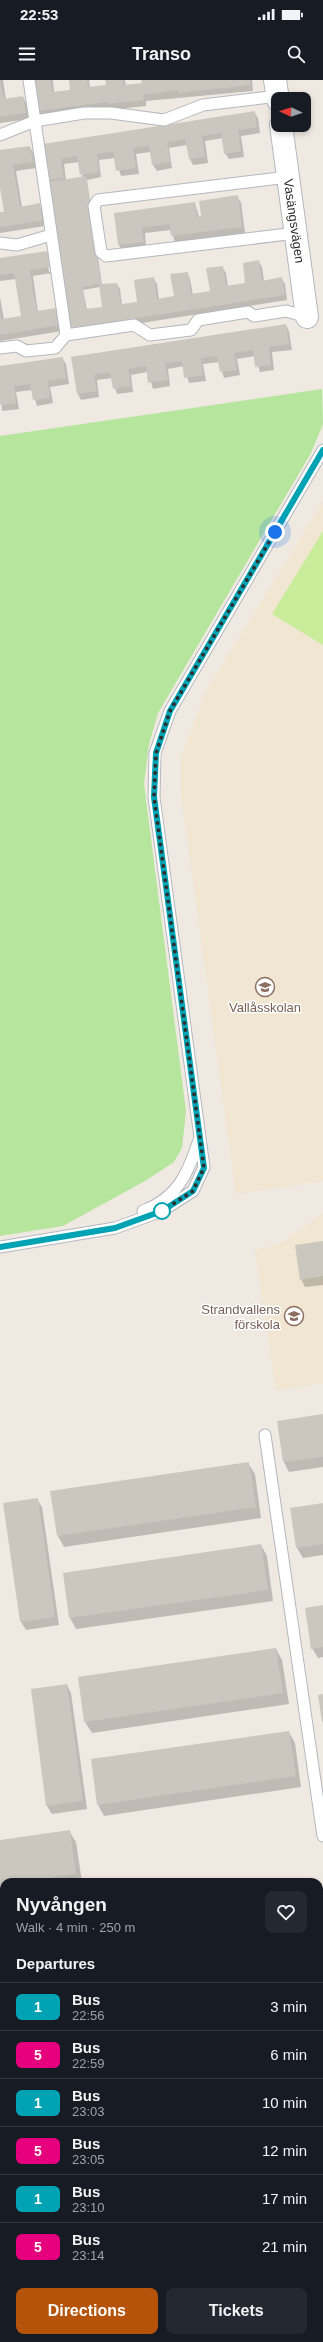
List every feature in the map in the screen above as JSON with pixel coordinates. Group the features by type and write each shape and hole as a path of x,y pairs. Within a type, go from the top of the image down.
{"street":[{"name":"Vasängsvägen","path":"282,132 307,317"}],"lane":[{"path":"29,80 50,212 51,235 57,257 66,335"},
{"path":"0,135 35,121 84,113 111,113 164,120 203,105 271,93"},
{"path":"288,176 98,200 92,206 99,252 106,256 296,233"},
{"path":"0,243 17,245 51,235"},
{"path":"0,348 17,346 26,351 55,348 66,335 134,325 150,335 191,330 198,320 248,312 254,316 286,311 307,317"},
{"path":"0,1247 58,1239 152,1208 178,1188 190,1168 199,1137 154,797 156,753 170,711 323,450"},
{"path":"265,1435 323,1836"}],"shaded area":[{"name":"Vallåsskolan","path":"323,502 323,1181 236,1194 181,793 181,757 206,691"},
{"name":"Strandvallens förskola","path":"323,1214 323,1383 276,1390 255,1250 278,1245"}],"green space":[{"path":"322,389 323,424 311,453 158,713 149,744 144,784 186,1111 182,1148 174,1162 145,1181 63,1226 0,1236 0,436"},
{"path":"323,531 323,645 272,614"}],"building":[{"path":"0,80 4,99 23,96 26,113 0,117"},
{"path":"34,80 51,80 52,92 70,90 69,80 87,80 88,87 106,85 105,80 123,80 124,85 142,83 141,80 250,80 251,85 179,93 178,90 143,95 144,100 108,104 108,102 38,111"},
{"path":"255,111 257,127 238,130 241,151 224,154 221,133 202,136 205,157 189,159 185,139 167,142 170,162 152,165 149,146 133,148 136,168 116,171 113,152 97,154 99,172 80,175 77,156 61,159 64,178 48,180 43,144"},
{"path":"30,146 33,162 13,165 20,207 40,203 42,221 0,227 0,212 4,212 0,188 0,150"},
{"path":"86,176 101,284 117,283 121,304 137,302 134,280 154,277 157,299 174,296 170,274 188,272 191,294 210,291 206,268 223,266 226,286 245,283 243,263 259,260 262,281 282,277 285,295 68,329 49,182","holes":["99,284 102,307 85,309 83,287"]},
{"path":"238,195 242,227 171,236 169,224 142,228 144,242 118,245 114,213 195,202 197,217 201,216 199,201"},
{"path":"47,251 50,267 30,270 33,291 37,311 56,308 59,325 0,335 0,314 2,319 21,316 14,273 0,275 0,258"},
{"path":"286,324 289,344 269,347 271,365 255,367 253,350 234,353 237,370 220,372 217,356 201,358 203,375 184,378 182,361 165,363 168,380 148,383 146,366 128,369 131,386 113,389 110,372 94,375 97,391 77,394 71,357"},
{"path":"63,357 66,378 48,381 50,398 33,400 30,384 14,386 16,403 0,405 0,366"},
{"path":"323,1241 323,1276 300,1280 295,1245"},
{"path":"323,1414 323,1457 283,1462 277,1421"},
{"path":"249,1462 256,1507 57,1536 50,1491"},
{"path":"38,1498 55,1617 20,1622 3,1503"},
{"path":"323,1503 323,1544 296,1548 290,1508"},
{"path":"261,1544 268,1590 69,1618 63,1573"},
{"path":"323,1605 323,1647 311,1649 305,1608"},
{"path":"276,1648 283,1693 84,1722 78,1677"},
{"path":"67,1684 83,1801 46,1806 31,1689"},
{"path":"323,1694 323,1722 322,1722 318,1695"},
{"path":"289,1731 296,1776 97,1805 91,1759"},
{"path":"70,1830 76,1874 48,1878 0,1878 0,1840"}],"bus line":[{"name":"1","path":"0,1247 58,1239 115,1228 162,1211 193,1191 204,1168 154,797 156,753 170,711 323,450"}],"place":[{"name":"Vallåsskolan","path":"265,987"},
{"name":"Strandvallens förskola","path":"294,1316"}],"route":[{"path":"162,1211 193,1191 204,1168 154,797 156,753 170,711 275,532"}]}
